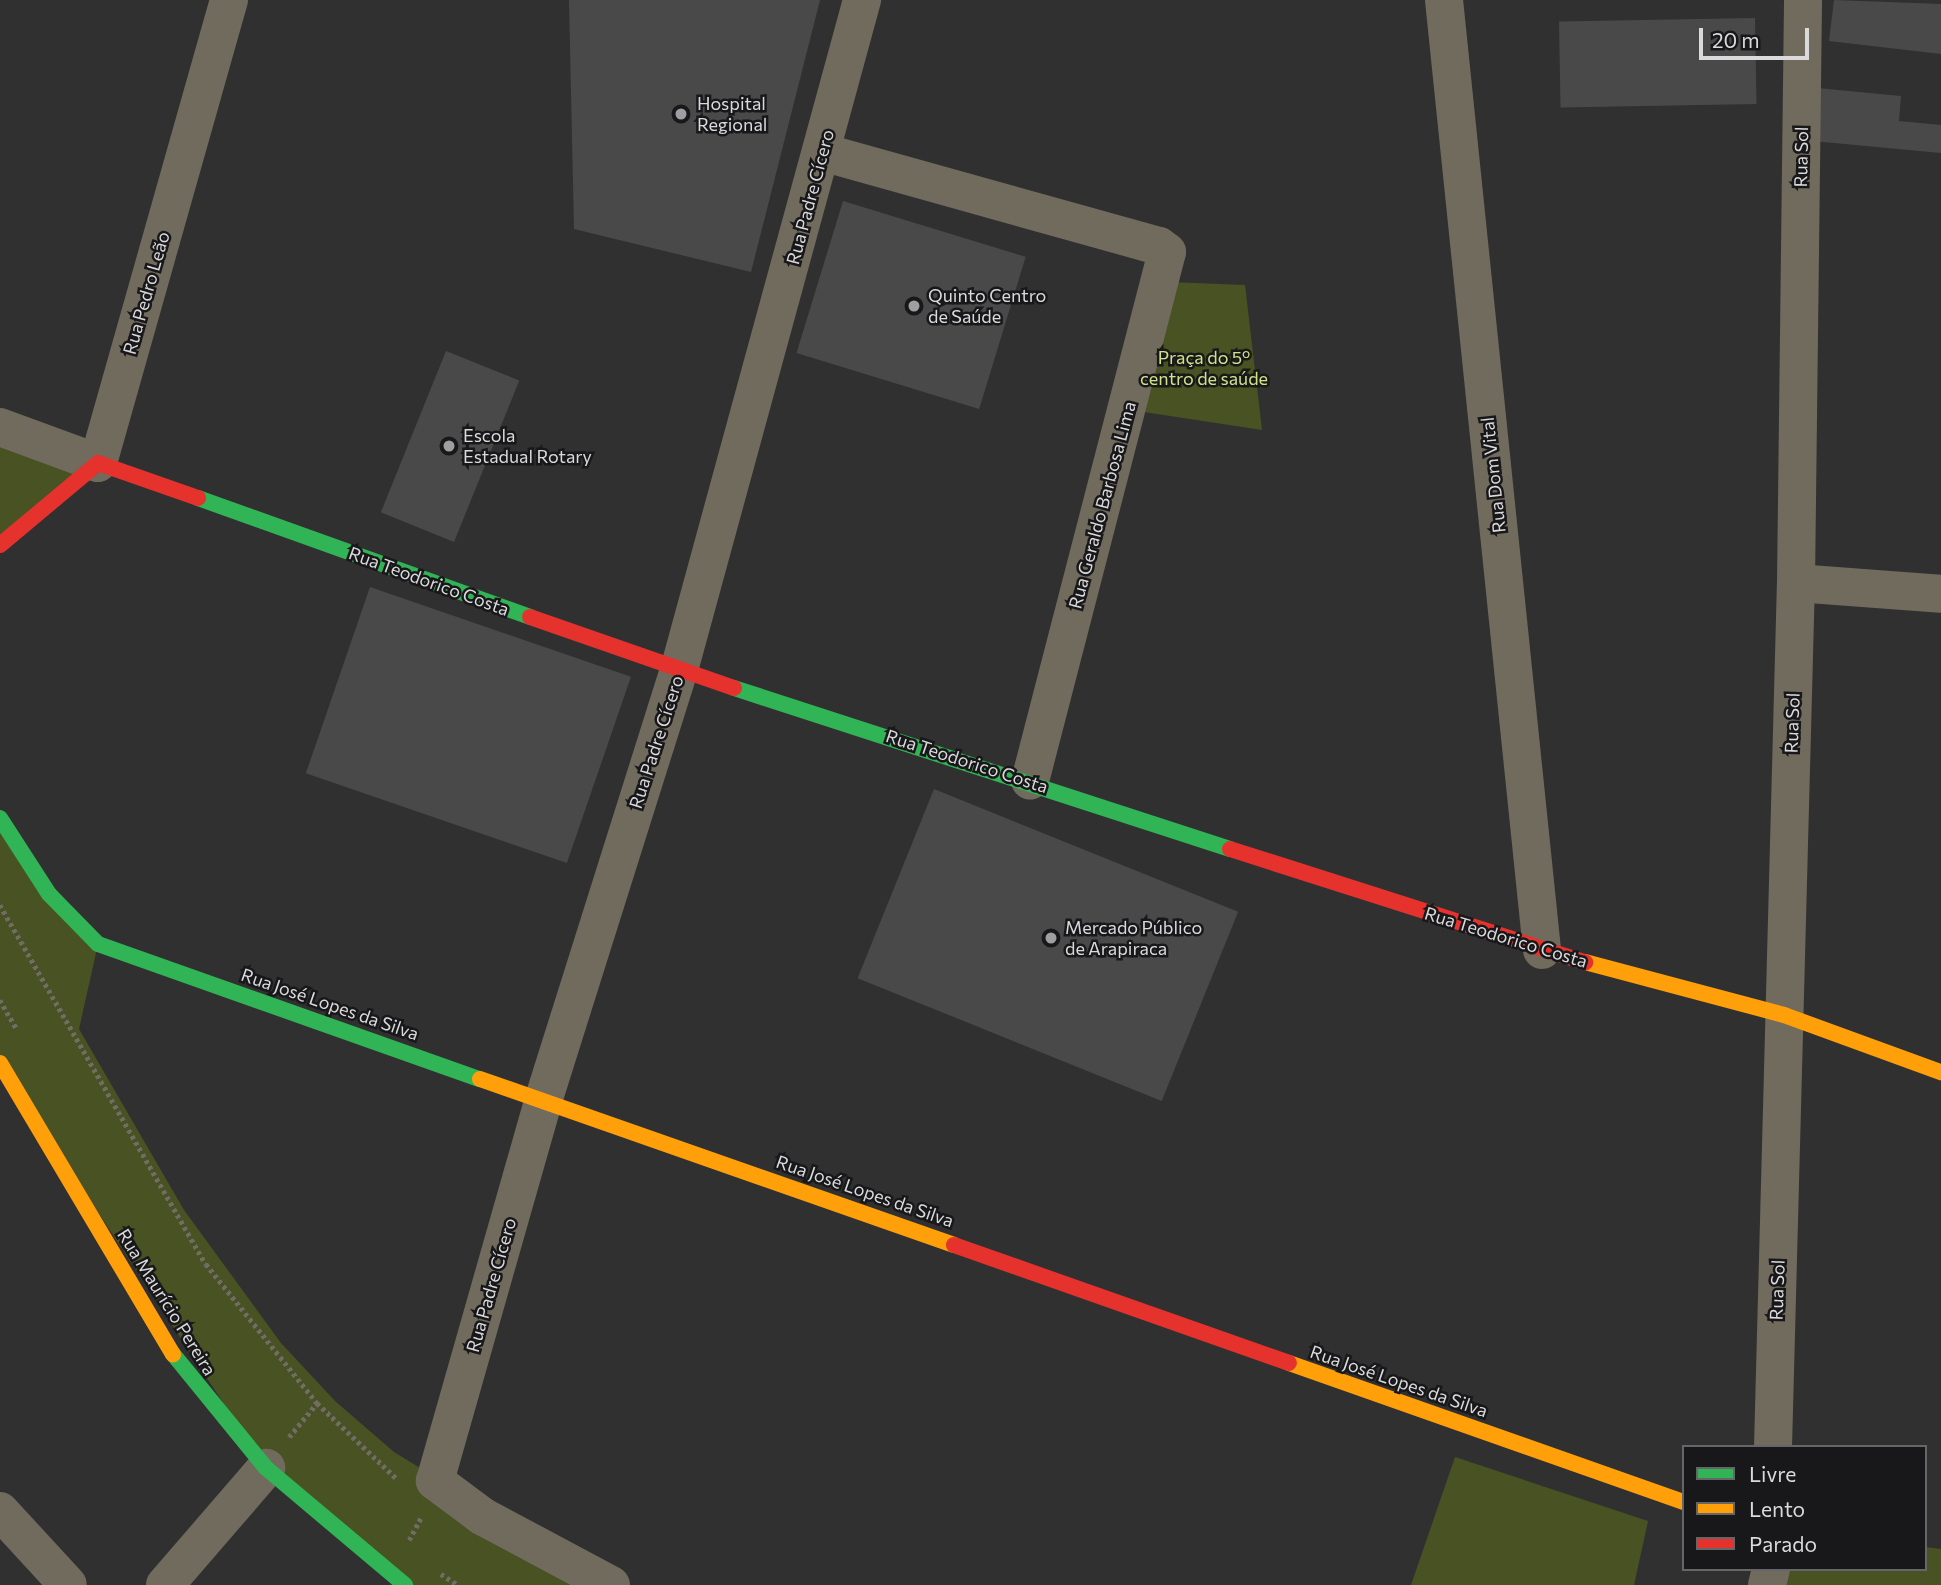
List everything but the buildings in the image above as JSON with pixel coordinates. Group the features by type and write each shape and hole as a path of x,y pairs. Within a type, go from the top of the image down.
{"street":[{"name":"Rua Pedro Leão","path":"98,463 229,0"},
{"name":"Rua Padre Cícero","path":"422,1491 680,670 862,0"},
{"name":"Rua Dom Vital","path":"1444,0 1542,950"},
{"name":"Rua Sol","path":"1773,1445 1796,583 1803,0"},
{"name":"Rua Geraldo Barbosa Lima","path":"822,152 1159,246 1167,252 1030,781"},
{"name":"Rua Teodorico Costa","path":"0,427 680,670 1030,781 1542,950 1784,1015 1941,1072"},
{"path":"0,545 98,463"},
{"path":"1796,583 1941,594"},
{"name":"Rua José Lopes da Silva","path":"0,818 48,894 98,944 544,1098 1682,1501"},
{"name":"Rua Maurício Pereira","path":"0,1063 183,1370 275,1455 405,1585"},
{"path":"165,1585 275,1455"},
{"path":"422,1491 482,1516 611,1585"},
{"path":"0,1511 68,1585"}],"path":[{"path":"0,905 206,1264 317,1403 422,1491 405,1549"},
{"path":"0,1000 20,1035"},
{"path":"275,1455 276,1431"},
{"path":"436,1571 458,1585"}],"green space":[{"name":"Praça do 5º centro de saúde","path":"1169,282 1245,285 1262,430 1144,412"},
{"path":"0,427 98,463 0,545"},
{"path":"0,818 98,944 79,1029 184,1210 281,1343 335,1401 394,1452 611,1585 405,1585 266,1468 0,1063"},
{"path":"1455,1457 1648,1521 1634,1585 1411,1585"},
{"path":"1927,1547 1941,1549 1941,1585 1767,1585 1770,1571 1927,1571"}],"traffic: fast":[{"path":"198,498 530,617"},
{"path":"734,688 1230,849"},
{"path":"0,818 49,894 98,944 480,1079"},
{"path":"173,1354 266,1468 405,1585"}],"traffic: slow":[{"path":"1585,962 1784,1015 1941,1072"},
{"path":"0,1063 173,1354"},
{"path":"480,1079 954,1245"},
{"path":"1289,1363 1682,1501"}],"traffic: jam":[{"path":"0,545 98,463 198,498"},
{"path":"530,617 734,688"},
{"path":"1230,849 1585,962"},
{"path":"954,1245 1289,1363"}],"place":[{"name":"Hospital Regional","path":"681,114"},
{"name":"Quinto Centro de Saúde","path":"914,306"},
{"name":"Escola Estadual Rotary","path":"449,446"},
{"name":"Mercado Público de Arapiraca","path":"1051,938"}]}
